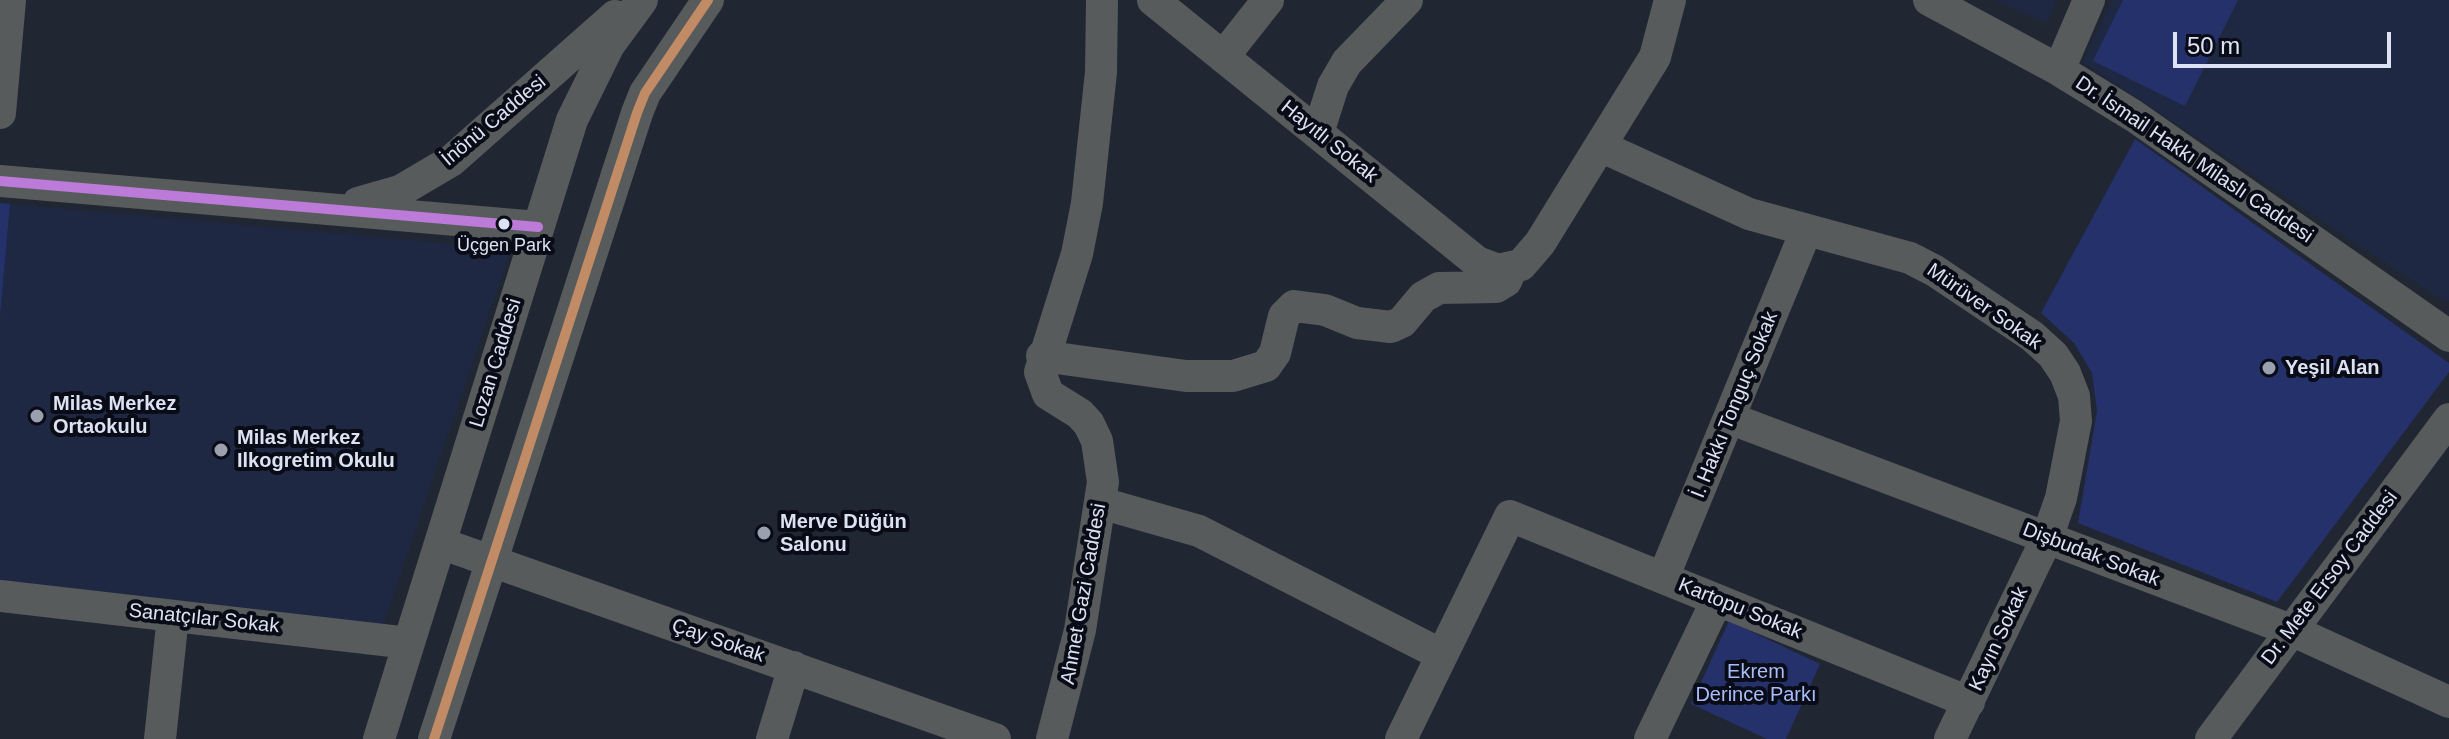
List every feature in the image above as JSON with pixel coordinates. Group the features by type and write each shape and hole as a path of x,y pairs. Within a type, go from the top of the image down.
{"street":[{"path":"0,113 10,0"},
{"name":"İnönü Caddesi","path":"336,208 400,191 451,161 633,0"},
{"name":"Lozan Caddesi","path":"379,739 581,98 609,45 642,0"},
{"path":"434,739 637,113 645,93 708,0"},
{"name":"Ahmet Gazi Caddesi","path":"1052,739 1080,630 1101,503 1102,463 1097,441 1080,414 1048,394 1040,372 1042,356 1077,254 1087,203 1101,72 1102,0"},
{"name":"Hayıtlı Sokak","path":"1153,0 1477,262 1498,270 1511,269"},
{"path":"1223,57 1268,0"},
{"path":"1318,133 1333,86 1347,62 1407,0"},
{"path":"1042,356 1186,376 1233,376 1266,366 1275,353 1284,316 1294,306 1325,310 1357,323 1391,327 1402,322 1423,297 1439,288 1496,287 1506,281 1511,269 1531,256 1655,57 1670,0"},
{"name":"Dr. İsmail Hakkı Milaslı Caddesi","path":"1929,0 2059,70 2134,116 2449,336"},
{"path":"2059,70 2089,0"},
{"name":"Mürüver Sokak","path":"1600,146 1728,205 1806,231 1881,249 1935,271 2032,336 2053,355 2074,396 2076,421 2061,498 2047,538"},
{"name":"İnönü Caddesi","path":"0,181 538,227"},
{"name":"İ. Hakkı Tonguç Sokak","path":"1663,578 1806,231"},
{"name":"Dişbudak Sokak","path":"1729,418 2291,630 2449,702"},
{"name":"Dr. Mete Ersoy Caddesi","path":"2211,739 2449,419"},
{"path":"1101,503 1199,531 1442,655 1401,739"},
{"name":"Kartopu Sokak","path":"1442,655 1510,516 1969,702"},
{"name":"Kayın Sokak","path":"1950,739 2047,538"},
{"name":"Çay Sokak","path":"440,543 995,739"},
{"name":"Sanatçılar Sokak","path":"0,596 409,643"},
{"path":"1650,739 1717,600"},
{"path":"160,739 173,616"},
{"path":"772,739 794,667"}],"shaded area":[{"path":"1994,0 2057,0 2047,23"},
{"path":"2112,0 2449,0 2449,301 2442,300 2083,62"},
{"name":"Milas Merkez Ilkogretim Okulu","path":"10,204 511,249 382,629 0,584 0,317"}],"green space":[{"path":"2123,0 2238,0 2185,106 2093,61"},
{"name":"Yeşil Alan","path":"2135,139 2449,363 2449,372 2277,602 2078,523 2097,411 2092,373 2074,343 2041,313"},
{"path":"0,203 10,204 0,317"},
{"name":"Ekrem Derince Parkı","path":"1729,621 1820,664 1786,739 1767,739 1691,704"}],"transit line":[{"path":"434,739 637,113 645,93 708,0"},
{"path":"0,181 538,227"}],"place":[{"name":"Üçgen Park","path":"504,224"},
{"name":"Yeşil Alan","path":"2269,368"},
{"name":"Milas Merkez Ortaokulu","path":"37,416"},
{"name":"Milas Merkez Ilkogretim Okulu","path":"221,450"},
{"name":"Merve Düğün Salonu","path":"764,533"}]}
